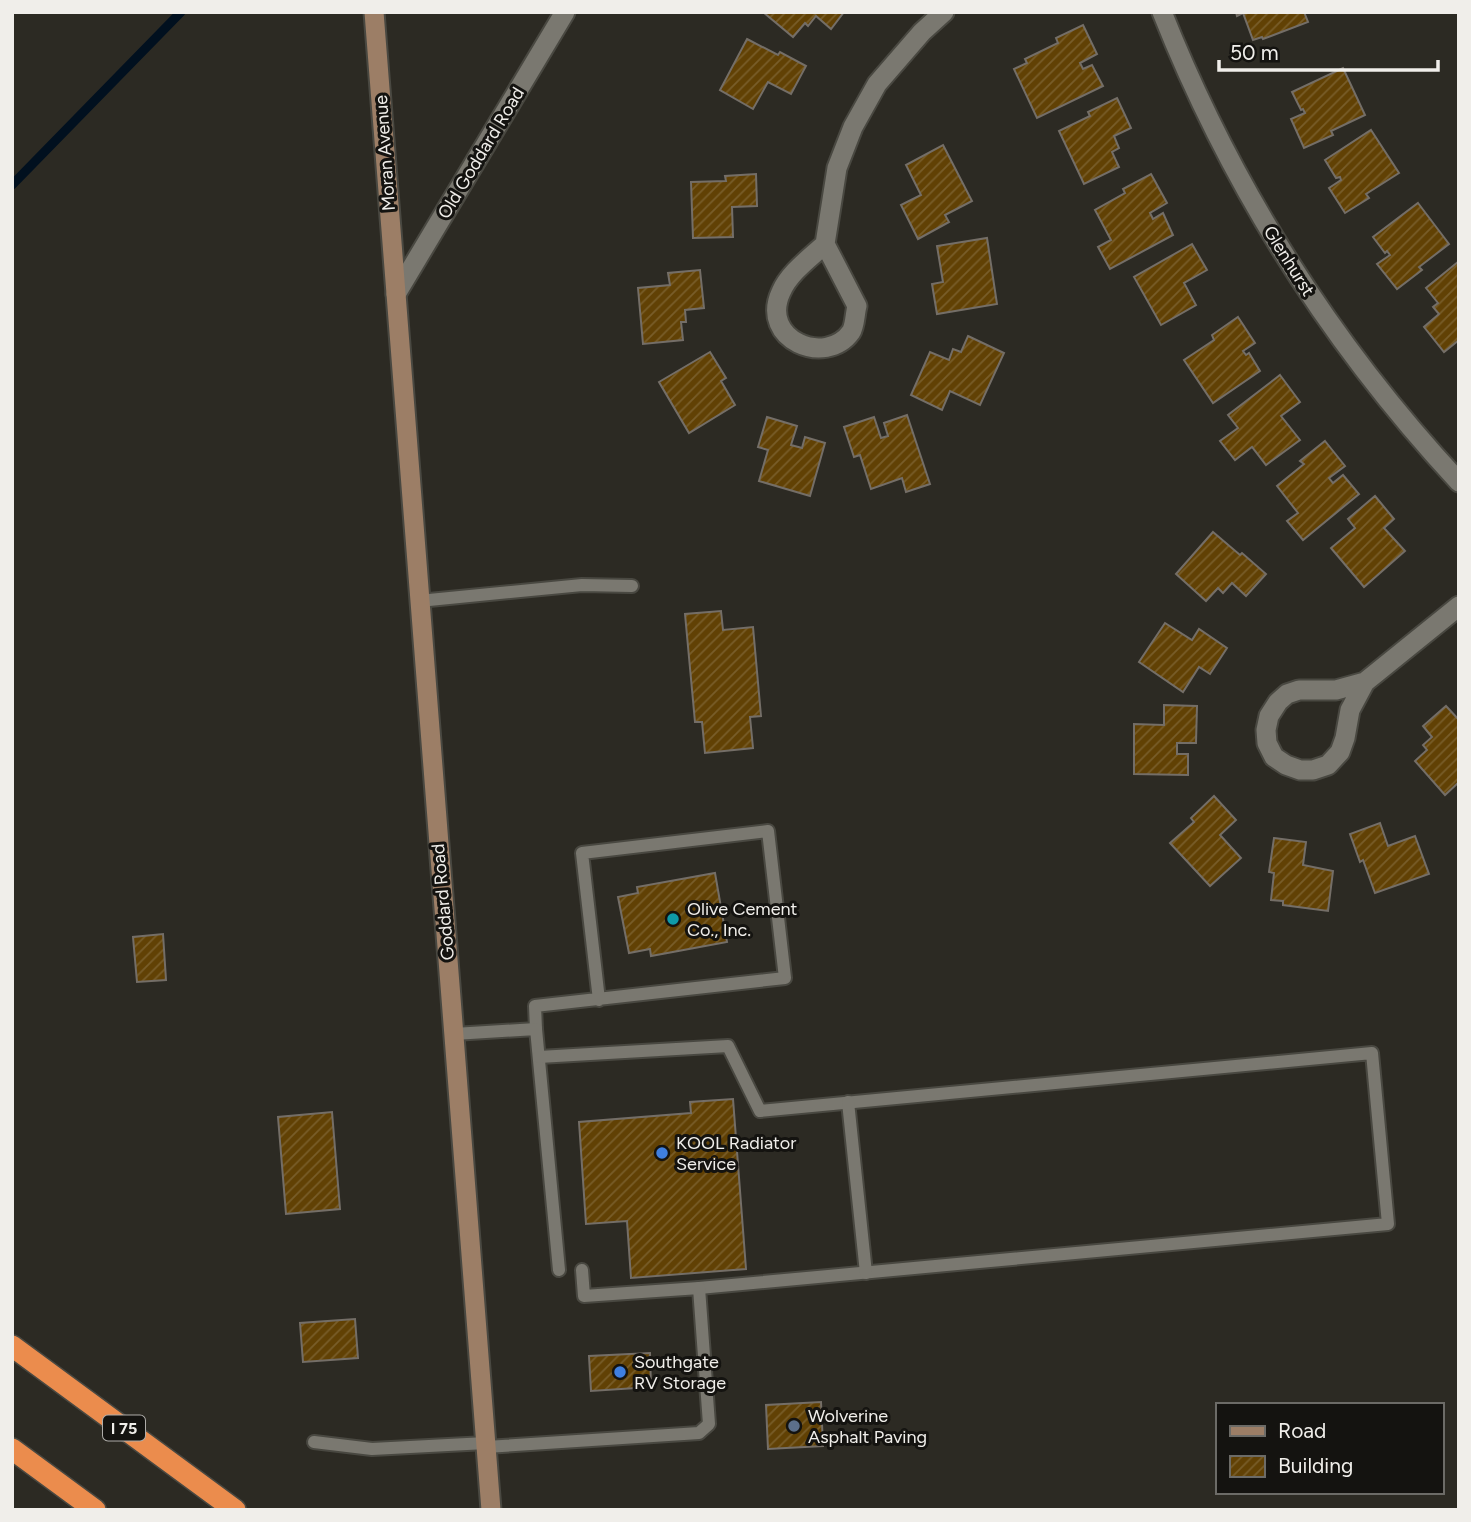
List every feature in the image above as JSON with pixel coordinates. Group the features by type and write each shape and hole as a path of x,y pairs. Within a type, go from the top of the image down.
{"highway":[{"name":"I 75","path":"12,1346 235,1510"},
{"path":"12,1449 94,1510"}],"main road":[{"name":"Moran Avenue","path":"374,12 396,294"},
{"name":"Goddard Road","path":"396,294 491,1510"}],"street":[{"name":"Old Goddard Road","path":"396,294 565,12"},
{"path":"825,244 798,269 781,291 775,313 783,332 802,347 819,348 837,343 851,331 857,306 825,244 837,168 853,127 877,84 895,60 944,12"},
{"name":"Glenhurst","path":"1162,12 1200,101 1242,183 1289,263 1327,321 1383,394 1459,482"},
{"path":"1365,682 1336,690 1298,690 1287,694 1269,716 1266,730 1267,743 1274,757 1300,770 1313,771 1328,765 1340,752 1350,709 1365,682 1459,606"}],"lane":[{"path":"419,601 582,585 632,586"},
{"path":"559,1270 534,1006 599,1000 785,978 768,831 582,853 599,1000"},
{"path":"454,1034 536,1029"},
{"path":"539,1057 728,1046 760,1111 1372,1053 1388,1224 699,1288 584,1296 582,1270"},
{"path":"848,1102 866,1273"},
{"path":"314,1442 372,1449 699,1433 709,1424 699,1288"}],"building":[{"path":"763,12 844,12 831,29 816,16 808,26 805,23 793,37"},
{"path":"1236,12 1304,12 1308,22 1263,39 1253,40 1243,13 1237,16"},
{"path":"1083,25 1097,54 1080,63 1083,69 1092,65 1103,86 1037,118 1014,69 1027,63 1025,59 1058,43 1056,38"},
{"path":"747,39 806,66 791,94 768,82 753,109 720,90"},
{"path":"1343,68 1365,115 1331,131 1333,135 1304,148 1291,119 1305,113 1292,92"},
{"path":"1117,98 1131,128 1114,136 1119,148 1112,152 1119,167 1084,184 1059,131 1090,116 1088,112"},
{"path":"1371,130 1399,173 1366,194 1369,198 1345,213 1329,188 1341,180 1340,177 1336,178 1325,160"},
{"path":"943,145 972,201 945,215 949,222 918,239 901,205 921,195 906,165"},
{"path":"756,174 757,206 732,207 733,237 693,238 691,182 726,181 725,176"},
{"path":"1151,174 1167,203 1150,213 1153,219 1163,213 1173,235 1110,269 1098,247 1111,240 1095,210 1125,193 1123,189"},
{"path":"1418,203 1449,244 1419,267 1422,270 1397,289 1377,264 1390,255 1387,251 1385,253 1373,237"},
{"path":"987,238 997,304 937,314 932,284 943,282 937,246"},
{"path":"1192,244 1207,270 1184,283 1196,305 1161,325 1134,277"},
{"path":"1459,261 1459,340 1444,352 1424,327 1439,314 1433,307 1438,303 1426,288"},
{"path":"700,270 704,308 685,310 686,322 681,322 683,340 643,344 638,288 670,285 668,273"},
{"path":"1238,317 1255,343 1243,351 1246,355 1249,353 1260,371 1213,403 1184,360 1214,340 1212,335"},
{"path":"968,336 1004,353 980,405 950,391 942,410 911,395 930,352 949,360 953,349 961,352"},
{"path":"710,352 726,378 721,381 735,405 689,433 659,382"},
{"path":"1280,375 1300,402 1281,416 1300,440 1266,465 1252,447 1235,460 1220,441 1238,428 1228,415"},
{"path":"907,415 930,484 906,492 902,478 871,489 860,455 854,457 844,427 874,417 881,438 888,436 884,423"},
{"path":"767,417 797,426 791,445 802,448 805,437 825,443 810,496 759,481 768,450 758,447"},
{"path":"1325,441 1345,466 1329,478 1333,483 1343,475 1359,494 1303,540 1287,521 1298,513 1277,486 1304,464 1300,461"},
{"path":"1375,496 1394,519 1384,528 1405,551 1364,587 1331,548 1355,528 1348,519"},
{"path":"1213,532 1266,574 1246,596 1232,583 1223,593 1218,588 1206,601 1176,574"},
{"path":"721,611 723,630 753,627 761,716 750,717 753,748 705,753 702,722 695,722 685,614"},
{"path":"1165,623 1192,640 1199,629 1227,648 1210,674 1199,667 1183,692 1139,662"},
{"path":"1164,705 1197,706 1196,743 1177,743 1177,754 1188,754 1188,775 1134,774 1134,724 1164,725"},
{"path":"1446,706 1459,720 1459,782 1445,795 1415,761 1427,750 1423,745 1432,737 1423,726"},
{"path":"1214,796 1236,820 1220,835 1241,858 1210,886 1170,843 1194,822 1191,818"},
{"path":"1380,823 1388,846 1415,836 1429,874 1375,893 1350,834"},
{"path":"1274,838 1306,842 1303,865 1333,871 1328,911 1283,905 1283,901 1271,900 1274,873 1269,872"},
{"name":"Olive Cement Co., Inc.","path":"715,873 727,942 651,956 650,949 629,953 618,897 638,893 637,887"},
{"path":"163,934 166,980 137,982 133,937"},
{"path":"733,1099 746,1269 631,1278 627,1221 586,1224 579,1122 691,1113 690,1102"},
{"path":"332,1112 340,1209 286,1214 278,1117"},
{"path":"355,1319 358,1358 303,1362 300,1323"},
{"name":"Southgate RV Storage","path":"650,1353 651,1387 591,1391 589,1356"},
{"name":"Wolverine Asphalt Paving","path":"821,1402 823,1446 768,1449 766,1405"}],"waterway":[{"path":"12,185 181,12"}],"place":[{"name":"Olive Cement Co., Inc.","path":"673,919"},
{"name":"KOOL Radiator Service","path":"662,1153"},
{"name":"Southgate RV Storage","path":"620,1372"},
{"name":"Wolverine Asphalt Paving","path":"794,1426"}]}
